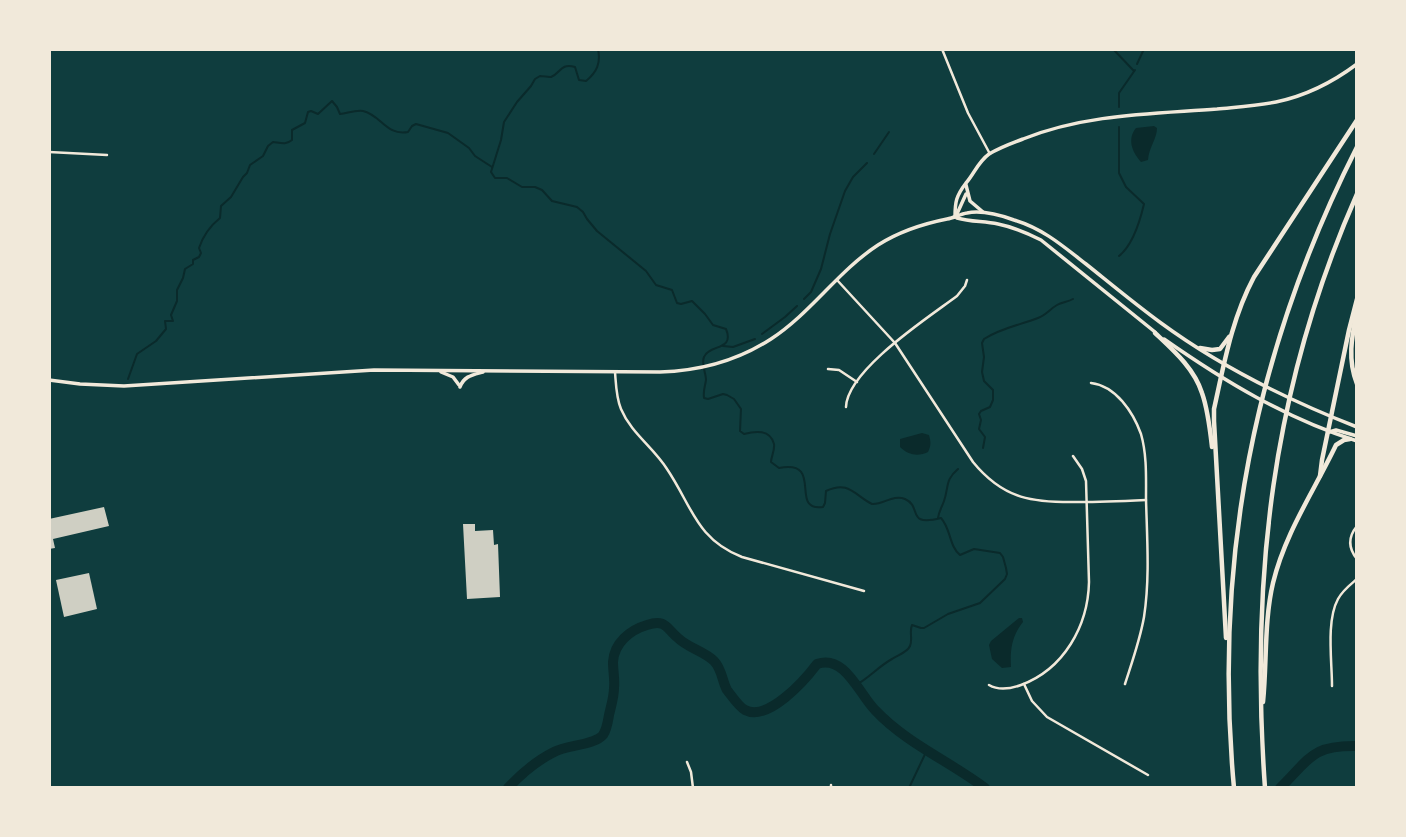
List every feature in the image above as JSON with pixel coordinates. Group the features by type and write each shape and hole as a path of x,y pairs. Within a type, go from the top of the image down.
{"highway":[{"path":"1234,788 1214,409 1240,304 1254,277 1357,120"},
{"path":"1229,694 1229,618 1233,564 1245,475 1259,408 1301,271 1357,147"},
{"path":"1265,788 1260,656 1264,564 1273,480 1290,392 1306,332 1323,278 1357,194"},
{"path":"1320,479 1357,299"},
{"path":"1357,310 1352,331 1351,356 1357,384"},
{"path":"1155,333 1180,356 1202,390 1217,480"},
{"path":"1200,348 1220,349 1232,333"},
{"path":"1261,720 1270,600 1279,562 1289,536 1338,443 1350,439"}],"main road":[{"path":"955,218 955,205 960,189 973,171 989,154 1032,136 1082,121 1282,101 1328,83 1357,64"},
{"path":"966,183 973,205 985,214"},
{"path":"955,218 967,191"},
{"path":"49,380 124,386 353,370 672,372 698,369 750,351 772,338 795,321 867,253 888,239 922,224 968,213 1017,220 1049,235 1162,324 1225,364 1260,384 1357,427"},
{"path":"955,218 1006,226 1041,240 1155,333 1221,378 1329,432 1357,439"},
{"path":"436,370 453,376 460,387 467,377 488,370"},
{"path":"1329,432 1336,430 1357,439"}],"street":[{"path":"942,49 968,113 989,154"},
{"path":"49,152 107,155"},
{"path":"837,280 895,343 973,462 989,479 1008,492 1033,501 1055,503 1146,500"},
{"path":"846,407 848,396 876,358 957,296 967,281"},
{"path":"828,369 839,370 857,382"},
{"path":"615,372 618,400 625,418 667,468 694,516 715,542 742,557 864,591"},
{"path":"1091,383 1105,386 1124,405 1140,431 1144,449 1148,565 1145,607 1137,647 1125,684"},
{"path":"989,685 1006,689 1041,675 1059,660 1074,640 1084,618 1089,595 1086,481 1073,456"},
{"path":"1357,526 1350,551 1357,559"},
{"path":"1332,686 1334,610 1342,593 1357,579"},
{"path":"1024,684 1032,701 1047,717 1149,775"},
{"path":"687,762 693,788"}],"water":[{"path":"1154,126 1157,132 1148,160 1141,162 1132,145 1133,132 1136,128"},
{"path":"922,433 929,435 928,452 913,454 900,447 900,439"},
{"path":"1022,618 1023,622 1012,643 1011,667 1002,668 992,659 989,645"}],"building":[{"path":"104,507 109,526 53,539 55,548 49,549 49,519"},
{"path":"463,524 475,524 475,531 493,530 494,545 498,544 500,597 467,599"},
{"path":"89,573 97,609 64,617 56,580"}],"waterway":[{"path":"598,49 597,67 586,81 579,80 575,67 570,66 563,67 551,77 540,76 535,79 504,122 491,172 495,178 507,178 522,187 535,187 542,190 552,201 577,207 597,231 646,271 656,285 672,290 677,303 692,301 713,325 726,329 727,341 704,357 704,398 723,394 734,399 741,409 740,431 744,434 766,433 772,439 774,449 771,462 779,468 793,467 800,471 804,478 808,502 813,506 823,507 826,491 840,487 851,490 872,504 905,499 910,502 919,518 941,518 960,555 974,549 1000,553 1003,557 1007,574 1005,579 980,603 948,614 924,628 912,625 909,648 856,685"},
{"path":"1113,49 1134,71"},
{"path":"1137,64 1144,49"},
{"path":"1119,107 1119,93 1135,70"},
{"path":"128,379 137,354 156,341 166,329 165,321 173,321 171,315 185,269 199,257 203,239 220,218 221,206 231,197 250,165 263,156 268,146 273,142 285,143 292,140 292,130 305,123 308,112 318,114 332,101 340,114 363,111 394,131 408,132 416,124 448,133 492,167"},
{"path":"1119,127 1119,173 1126,187 1144,204 1132,239 1119,256"},
{"path":"874,154 889,132"},
{"path":"804,299 811,292 821,269 845,191 853,177 867,163"},
{"path":"983,448 985,437 979,429 979,414 990,407 993,400 993,390 984,381 982,372 984,339 1004,329 1041,317 1057,305 1073,299"},
{"path":"762,334 797,306"},
{"path":"723,346 733,347 755,339"},
{"path":"938,518 949,480 958,469"},
{"path":"508,788 529,768 547,756 594,741 603,735 614,695 613,662 616,649 624,638 635,630 658,623 665,625 682,641 714,661 727,690 745,710 754,712 775,705 795,689 817,664 827,662 836,665 850,677 887,722 985,788"},
{"path":"1280,788 1305,762 1320,751 1357,746"},
{"path":"909,788 927,750"}]}
